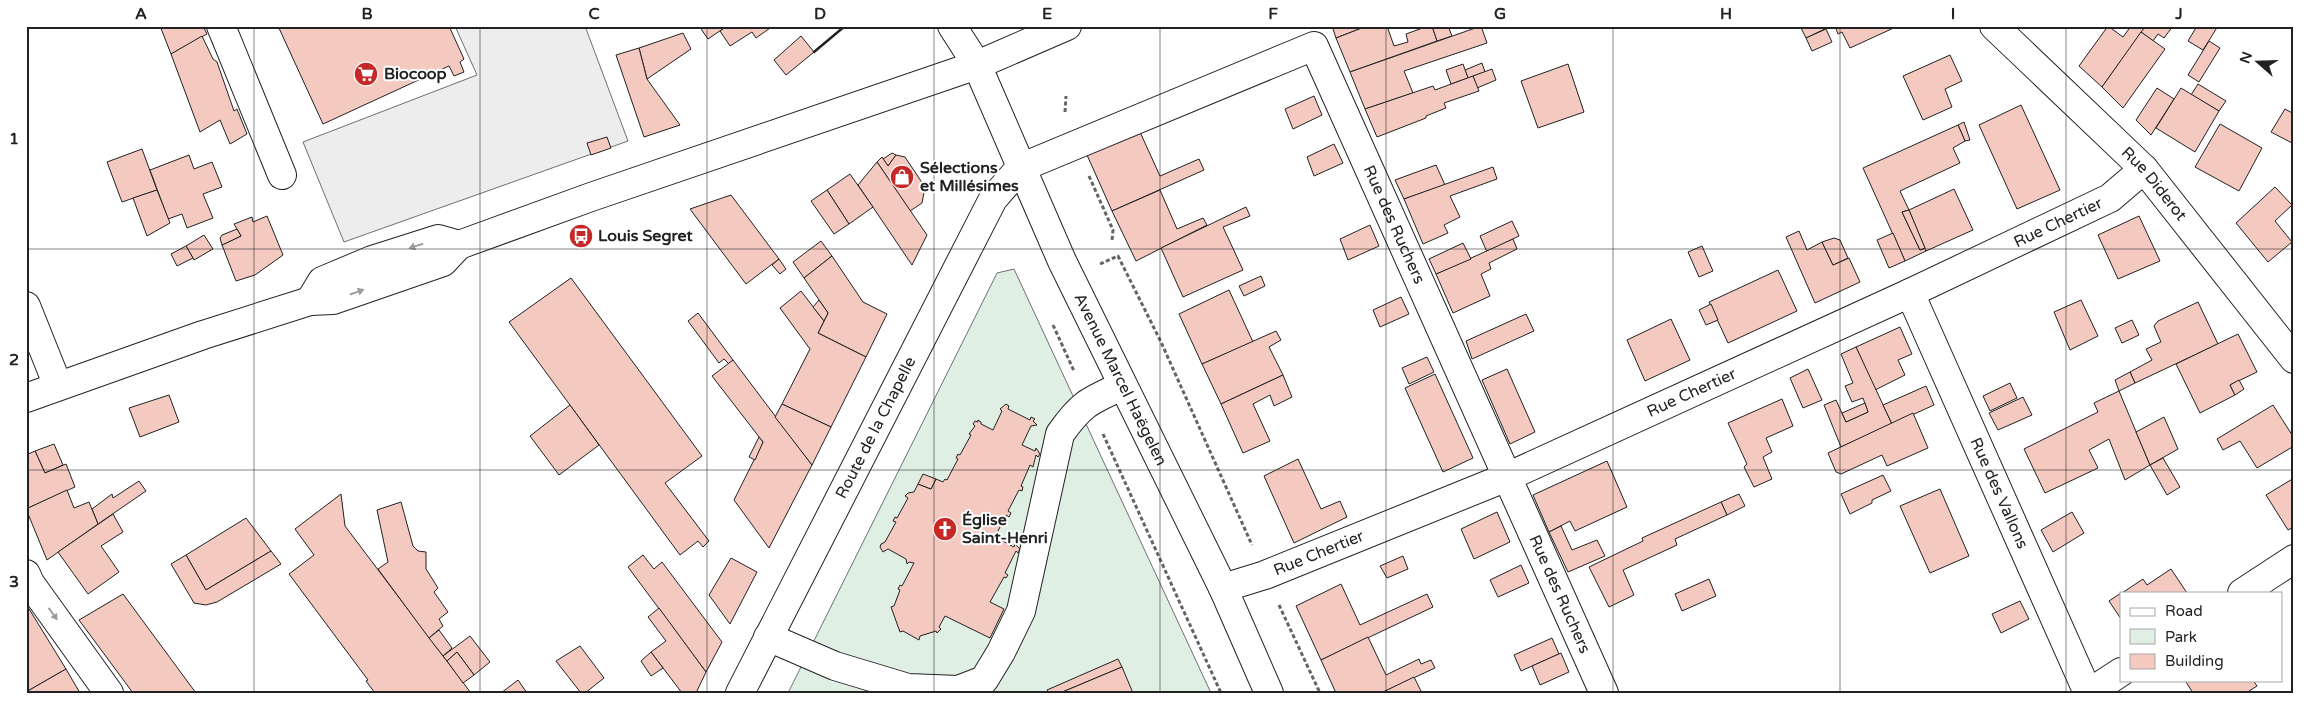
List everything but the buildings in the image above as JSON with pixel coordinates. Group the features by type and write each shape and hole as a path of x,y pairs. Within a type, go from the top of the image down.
{"street":[{"path":"221,26 282,175"},
{"path":"952,26 977,65"},
{"path":"969,26 977,65"},
{"path":"26,398 204,335 310,301 332,300 442,262 459,245 870,100 977,65 1066,26"},
{"name":"Rue Diderot","path":"1994,26 2144,169 2294,359"},
{"name":"Rue des Ruchers","path":"1020,168 1314,46 1604,693"},
{"name":"Avenue Marcel Haëgelen","path":"977,65 1020,168 1122,386 1223,588 1269,693"},
{"name":"Route de la Chapelle","path":"740,693 994,199 1020,168"},
{"name":"Rue Chertier","path":"1223,588 1265,575 1507,477 1910,293 2110,198 2144,169"},
{"name":"Rue des Vallons","path":"1910,293 2088,693"},
{"path":"26,306 58,386"},
{"path":"768,637 835,666 908,688 973,689 984,680 1001,652 1021,611 1060,434 1073,416 1088,401 1122,386"},
{"path":"2244,592 2294,559"},
{"path":"26,574 30,583 109,693"},
{"path":"2088,693 2120,673"}],"path":[{"path":"1118,256 1161,342 1320,693"}],"green space":[{"path":"1014,269 1211,693 788,693 997,273"}],"shaded area":[{"path":"455,26 585,26 628,141 344,242 303,142 477,75"}],"wall":[{"path":"814,52 845,26"}],"place":[{"name":"Biocoop","path":"366,74"},
{"name":"Sélections et Millésimes","path":"902,177"},
{"name":"Louis Segret","path":"581,236"},
{"name":"Église Saint-Henri","path":"945,529"}]}
